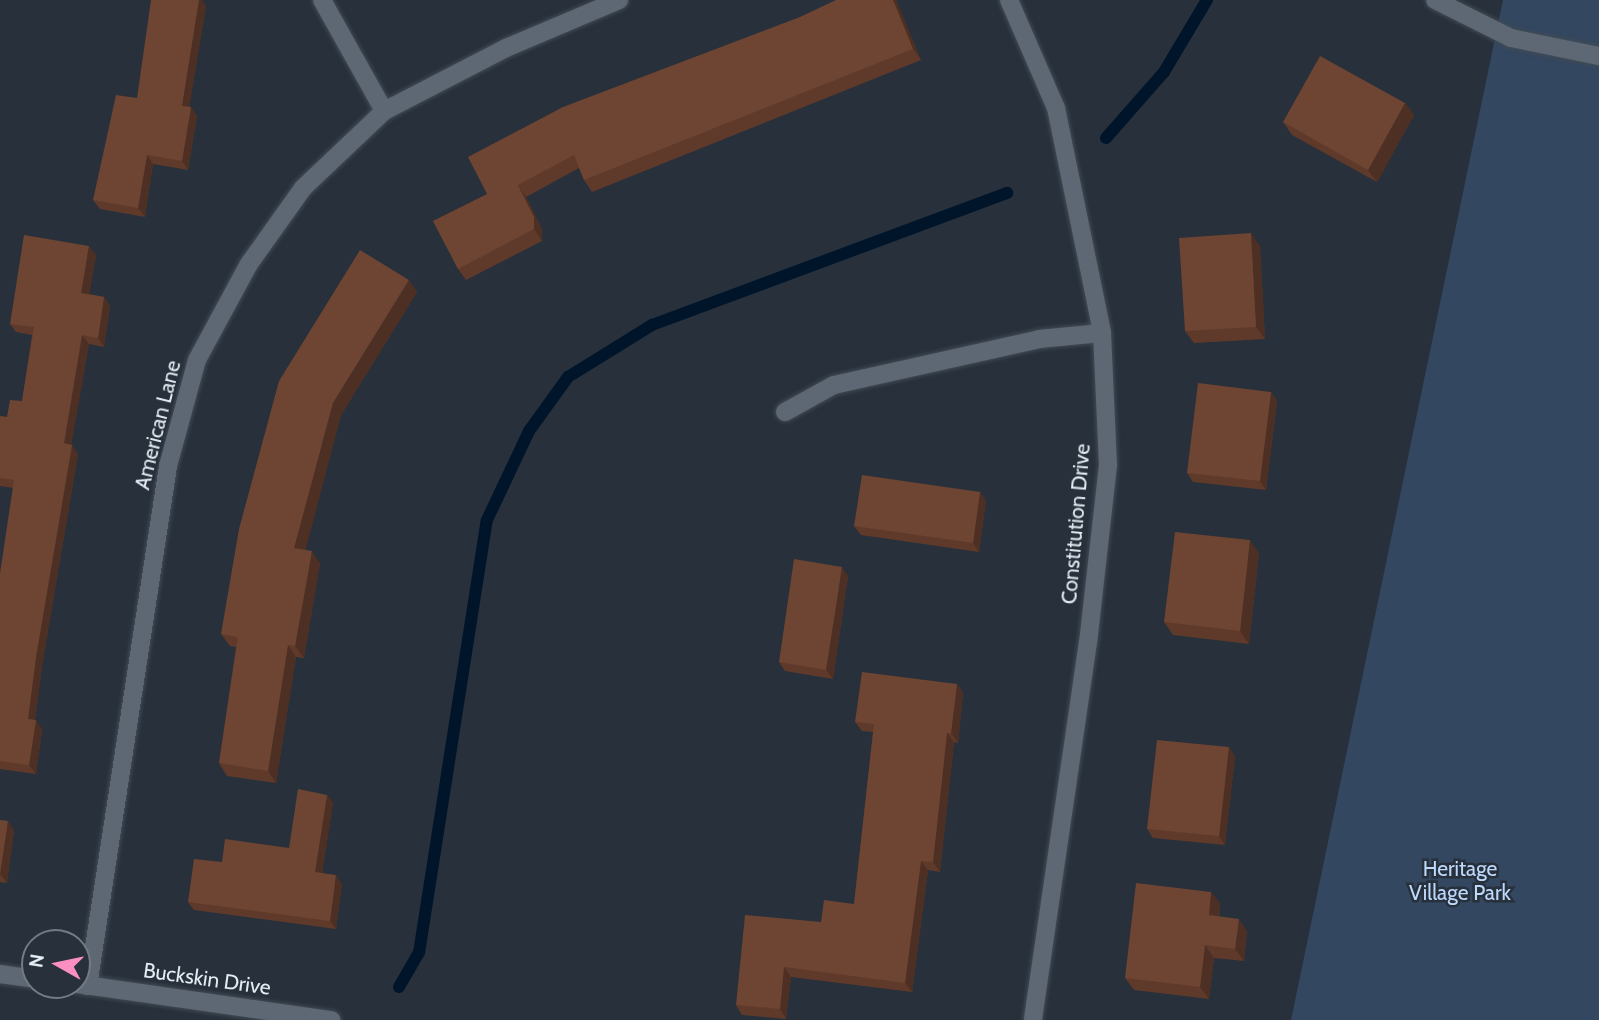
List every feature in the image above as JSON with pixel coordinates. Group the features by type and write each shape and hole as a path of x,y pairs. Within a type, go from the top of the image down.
{"street":[{"path":"322,0 384,111"},
{"name":"American Lane","path":"91,936 168,466 197,360 249,264 303,188 384,111 506,48 619,0"},
{"name":"Constitution Drive","path":"1009,0 1056,108 1102,333 1108,466 1088,642 1032,1020"},
{"path":"1435,0 1511,38 1599,57"},
{"path":"785,412 834,385 1039,339 1102,333"},
{"path":"0,974 21,977"},
{"name":"Buckskin Drive","path":"91,986 331,1020"}],"green space":[{"name":"Heritage Village Park","path":"1503,0 1599,0 1599,1020 1291,1020"}],"building":[{"path":"151,0 199,0 182,106 191,107 182,161 147,155 138,208 93,200 116,95 137,98"},
{"path":"836,0 893,0 913,49 584,180 574,155 518,185 534,217 534,229 458,269 433,221 487,194 468,157 563,107 800,17"},
{"path":"1320,56 1405,103 1368,170 1283,122"},
{"path":"1251,233 1256,327 1185,331 1179,238"},
{"path":"24,235 89,246 81,293 104,297 98,338 82,335 64,443 72,445 36,657 28,719 36,720 29,765 0,761 0,574 14,480 0,478 0,416 7,417 10,400 22,401 34,327 10,324"},
{"path":"360,250 409,280 333,403 294,548 312,551 295,646 288,645 268,771 219,763 238,637 221,634 239,529 279,381"},
{"path":"1198,383 1271,392 1260,481 1187,473"},
{"path":"862,475 980,492 973,543 854,526"},
{"path":"1175,532 1250,540 1240,631 1164,622"},
{"path":"794,559 842,567 826,670 779,662"},
{"path":"862,672 957,684 951,733 947,733 933,862 921,861 905,983 784,967 780,1009 736,1005 745,915 821,922 824,900 854,904 874,724 855,722"},
{"path":"1157,740 1229,747 1219,836 1147,829"},
{"path":"298,789 327,795 315,872 336,875 330,921 188,902 194,859 222,862 225,839 289,848"},
{"path":"0,820 8,821 0,874"},
{"path":"1136,883 1211,892 1209,915 1239,919 1235,949 1205,945 1200,987 1125,978"}],"waterway":[{"path":"1106,138 1164,72 1207,0"},
{"path":"399,987 419,953 487,520 529,431 568,377 652,325 1007,193"}]}
